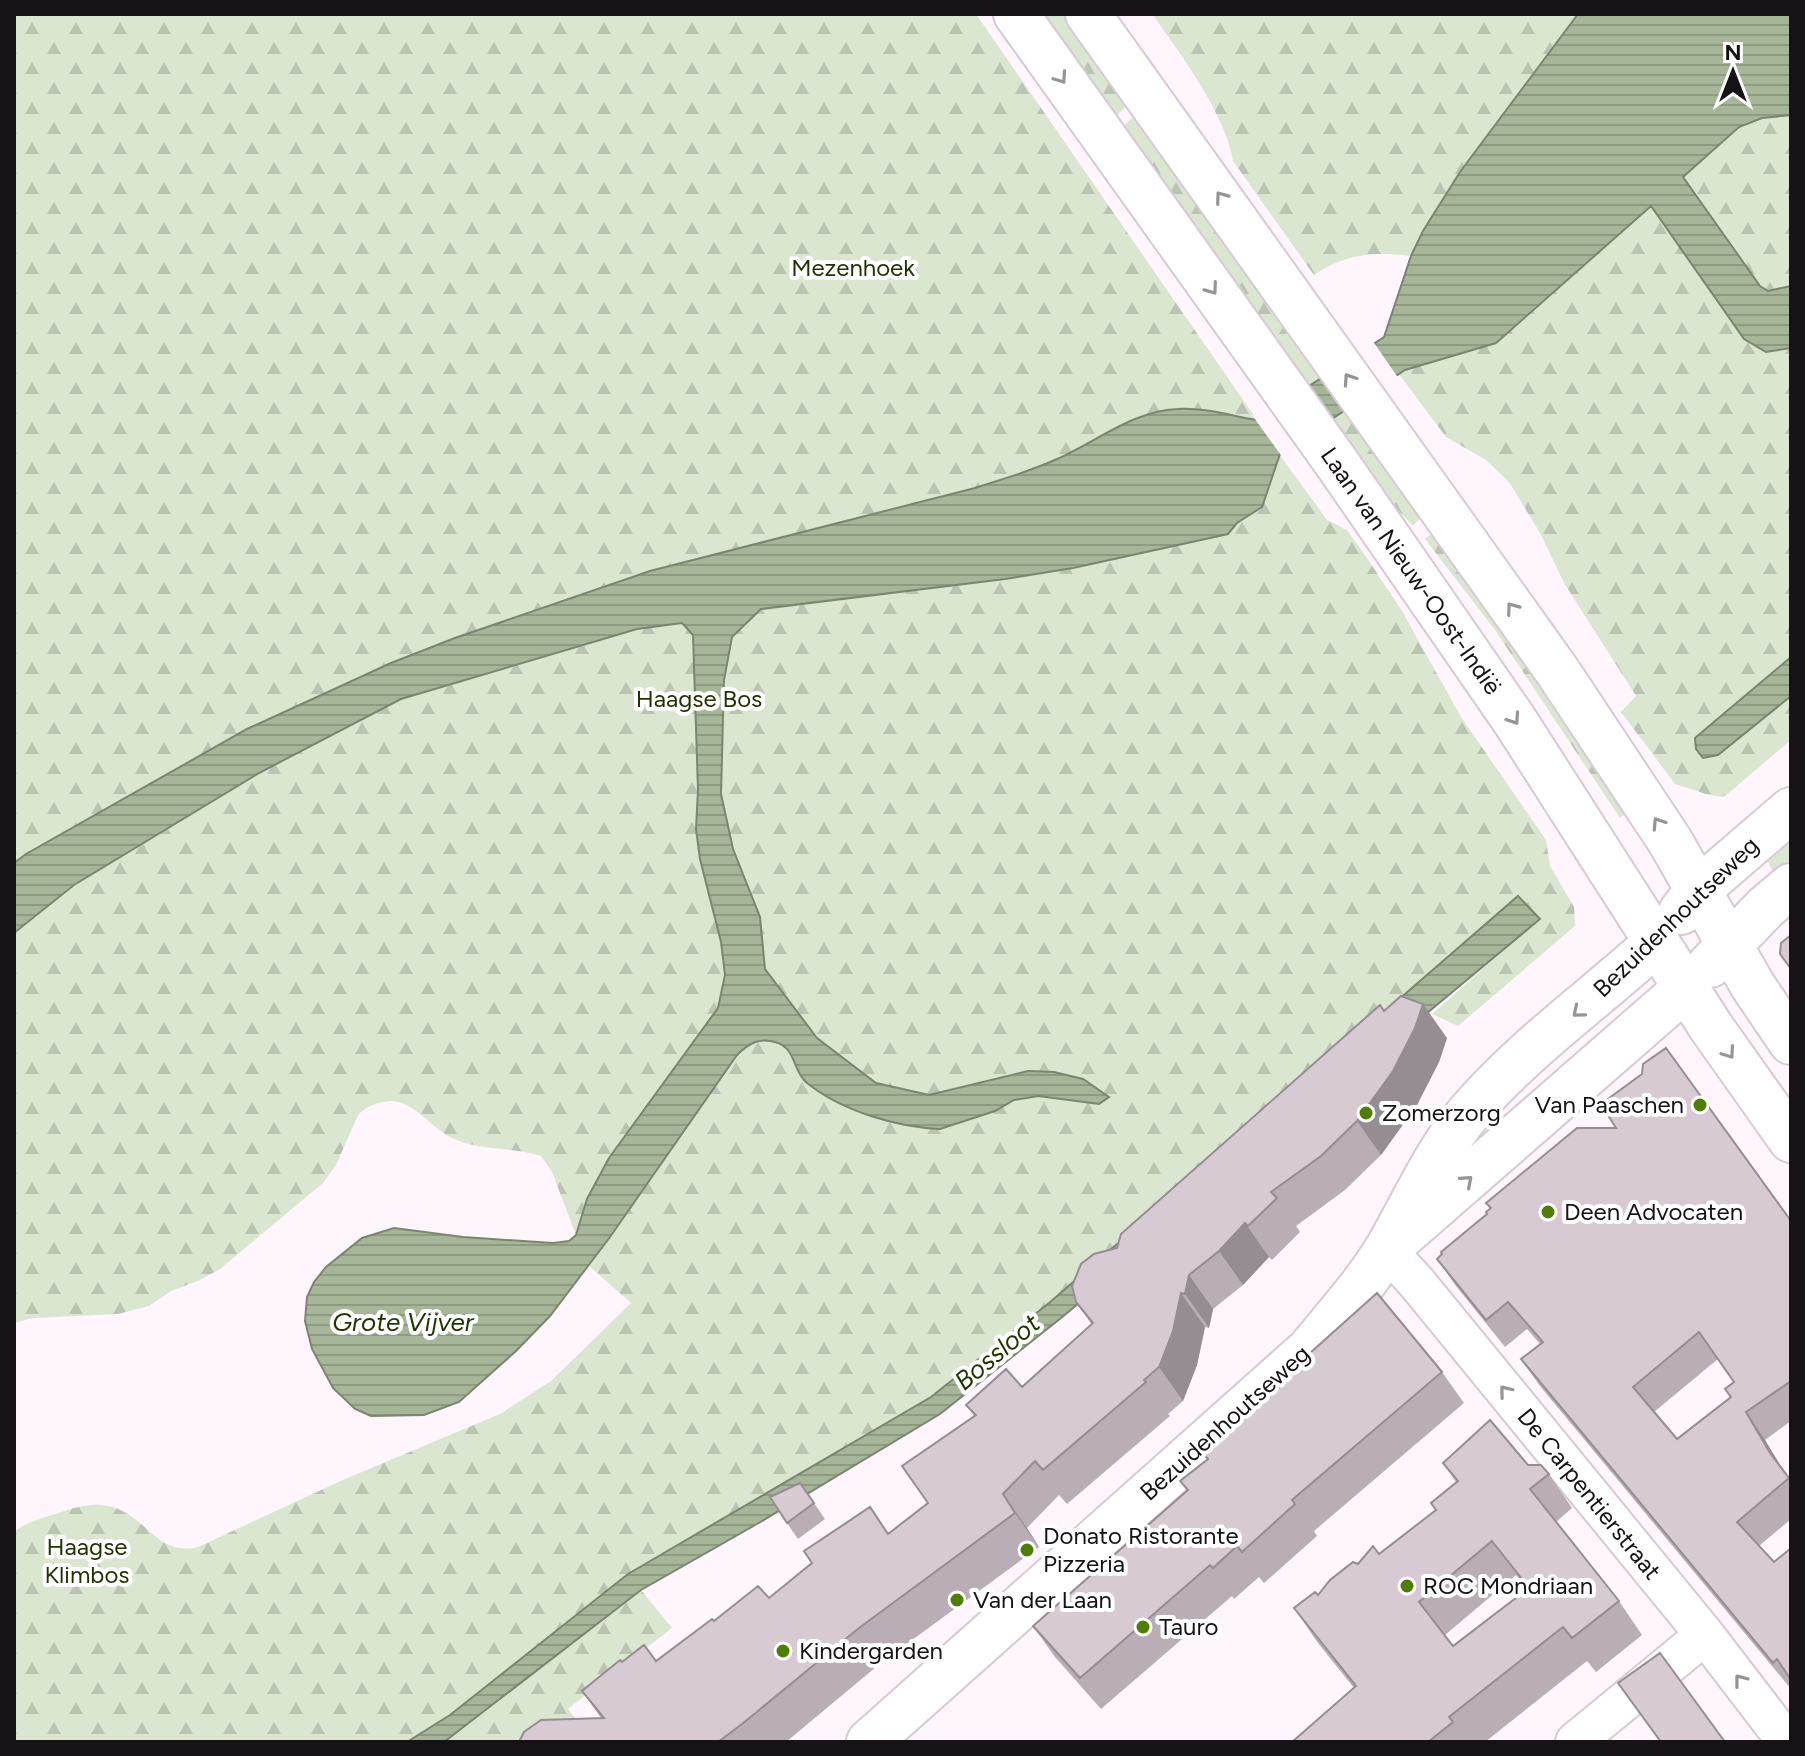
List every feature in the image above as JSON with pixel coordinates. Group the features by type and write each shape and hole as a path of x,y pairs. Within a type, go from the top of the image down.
{"main road":[{"name":"Laan van Nieuw-Oost-Indië","path":"1016,14 1336,462 1547,769 1711,1027 1791,1140"},
{"path":"1088,14 1558,672 1670,841 1753,986 1791,1042"},
{"name":"Bezuidenhoutseweg","path":"869,1742 1309,1350 1351,1299 1386,1249 1435,1158 1468,1114 1511,1067 1657,942 1698,890 1791,810"},
{"name":"Bezuidenhoutseweg","path":"1386,1249 1687,987 1791,886"}],"street":[{"name":"De Carpentierstraat","path":"1386,1249 1705,1635 1787,1742"},
{"path":"1575,1742 1705,1635"}],"green space":[{"name":"Mezenhoek","path":"14,14 976,14 1257,420 1179,408 1141,418 1060,458 975,488 650,571 391,663 247,729 14,863"},
{"path":"1035,14 1071,14 1133,99 1111,122"},
{"path":"1152,14 1578,14 1468,162 1428,223 1411,256 1384,254 1349,258 1314,275 1233,161 1229,143 1212,105"},
{"path":"1141,109 1324,377 1308,388 1119,130"},
{"path":"1791,115 1791,286 1768,291 1754,280 1683,177 1739,127 1762,118"},
{"path":"1651,206 1686,253 1779,351 1791,348 1791,657 1695,738 1718,755 1791,696 1791,740 1724,797 1675,784 1621,712 1636,696 1564,583 1540,533 1509,482 1486,460 1446,437 1399,374 1496,343"},
{"path":"1346,409 1424,513 1413,526 1367,478 1330,420"},
{"name":"Haagse Klimbos","path":"1279,454 1327,520 1347,530 1367,558 1402,611 1461,717 1546,840 1550,866 1574,907 1575,926 1458,1026 1432,1014 1539,919 1518,896 1049,1303 931,1397 743,1508 450,1715 407,1742 14,1742 14,1532 30,1523 70,1510 102,1505 129,1515 171,1546 183,1549 198,1547 345,1479 500,1414 551,1381 631,1303 588,1265 737,1055 749,1045 764,1040 782,1045 791,1054 802,1078 836,1102 870,1116 923,1128 940,1129 995,1111 1014,1100 1038,1096 1099,1104 1054,1072 1028,1071 929,1095 876,1083 817,1038 765,969 760,917 733,849 721,794 724,680 732,637 761,609 1005,579 1073,568 1228,534 1237,523 1262,507"},
{"path":"1435,531 1632,808 1620,818 1495,630 1425,539"},
{"path":"682,623 694,635 696,656 696,829 700,859 721,942 725,975 718,1008 609,1158 587,1199 576,1235 552,1172 541,1156 461,1142 443,1133 408,1106 400,1102 383,1102 358,1115 336,1165 323,1183 220,1269 171,1291 149,1306 118,1314 33,1318 14,1323 14,933 74,885 259,773 401,699 637,629"},
{"path":"1791,835 1791,864 1776,877 1765,856"},
{"path":"641,1590 672,1628 568,1709 585,1730 570,1742 444,1742"}],"water":[{"name":"Grote Vijver","path":"1578,14 1791,14 1791,115 1762,118 1739,127 1683,177 1760,286 1768,291 1791,286 1791,348 1766,352 1744,339 1651,206 1496,343 1405,370 1280,454 1262,507 1237,523 1228,534 1073,568 1005,579 761,609 732,637 724,680 721,794 733,849 760,917 765,969 817,1038 876,1083 929,1095 1028,1071 1054,1072 1083,1079 1109,1097 1099,1104 1038,1096 1014,1100 995,1111 940,1129 923,1128 870,1116 836,1102 802,1078 791,1054 782,1045 764,1040 754,1042 737,1055 610,1237 550,1316 516,1351 459,1402 424,1415 371,1416 355,1409 333,1388 312,1349 305,1321 307,1297 326,1267 362,1238 394,1228 463,1237 553,1243 569,1241 576,1235 587,1199 609,1158 718,1008 725,975 721,942 700,859 696,829 698,790 693,635 682,623 637,629 401,699 259,773 74,885 14,933 14,863 247,729 391,663 455,638 650,571 1006,478 1057,459 1145,415 1187,409 1257,420 1384,337 1411,256 1423,231 1460,172"},
{"path":"1791,657 1791,696 1718,755 1703,758 1696,749 1695,738"},
{"name":"Bossloot","path":"1518,896 1540,919 1061,1318 940,1414 641,1590 444,1742 407,1742 450,1715 628,1574 931,1397 1049,1303"}],"pier":[{"path":"1372,340 1399,379 1349,412 1322,374"},
{"path":"1305,385 1312,436 1283,458 1252,415 1256,416"}],"building":[{"path":"1791,935 1791,969 1780,954 1781,943"},
{"path":"1401,996 1423,1004 1415,1028 1393,1071 1357,1121 1321,1156 1271,1192 1277,1198 1189,1275 1159,1367 1144,1380 1146,1382 1043,1470 1035,1461 1003,1494 1015,1513 859,1628 718,1742 519,1742 524,1732 541,1720 604,1718 582,1691 620,1660 622,1662 644,1645 656,1661 758,1586 769,1598 812,1563 804,1551 870,1507 888,1534 928,1503 902,1466 976,1415 966,1405 1006,1369 1022,1387 1093,1323 1076,1302 1072,1286 1081,1264 1094,1254 1117,1248 1121,1234 1380,1005 1384,1011"},
{"path":"1666,1048 1791,1221 1791,1381 1746,1412 1789,1478 1737,1522 1774,1562 1791,1548 1791,1680 1777,1659 1773,1663 1521,1359 1543,1342 1508,1302 1486,1320 1437,1259 1441,1252 1487,1214 1491,1208 1486,1203 1577,1128 1616,1128 1601,1104 1642,1074 1643,1064","holes":["1699,1332 1734,1382 1725,1389 1731,1397 1677,1439 1633,1387"]},
{"path":"1377,1293 1442,1372 1292,1500 1295,1504 1242,1552 1237,1546 1213,1568 1210,1565 1080,1678 1033,1626 1188,1490 1180,1481 1208,1459 1200,1450 1226,1427 1230,1431 1283,1384 1280,1380"},
{"path":"1490,1420 1528,1465 1541,1465 1549,1474 1530,1489 1619,1601 1572,1638 1563,1627 1449,1717 1453,1722 1428,1742 1292,1742 1356,1686 1294,1608 1315,1592 1318,1595 1330,1580 1353,1562 1358,1564 1373,1546 1379,1554 1436,1510 1431,1503 1458,1481 1443,1463","holes":["1492,1541 1529,1588 1453,1646 1419,1602"]},
{"path":"800,1483 814,1503 787,1523 770,1497"},
{"path":"1660,1653 1725,1742 1661,1742 1618,1683"}],"place":[{"name":"Van Paaschen","path":"1700,1105"},
{"name":"Zomerzorg","path":"1366,1113"},
{"name":"Deen Advocaten","path":"1548,1212"},
{"name":"Donato Ristorante Pizzeria","path":"1027,1550"},
{"name":"ROC Mondriaan","path":"1407,1586"},
{"name":"Van der Laan","path":"957,1600"},
{"name":"Tauro","path":"1143,1627"},
{"name":"Kindergarden","path":"783,1651"}],"park label":[{"name":"Haagse Bos","path":"699,699"}]}
